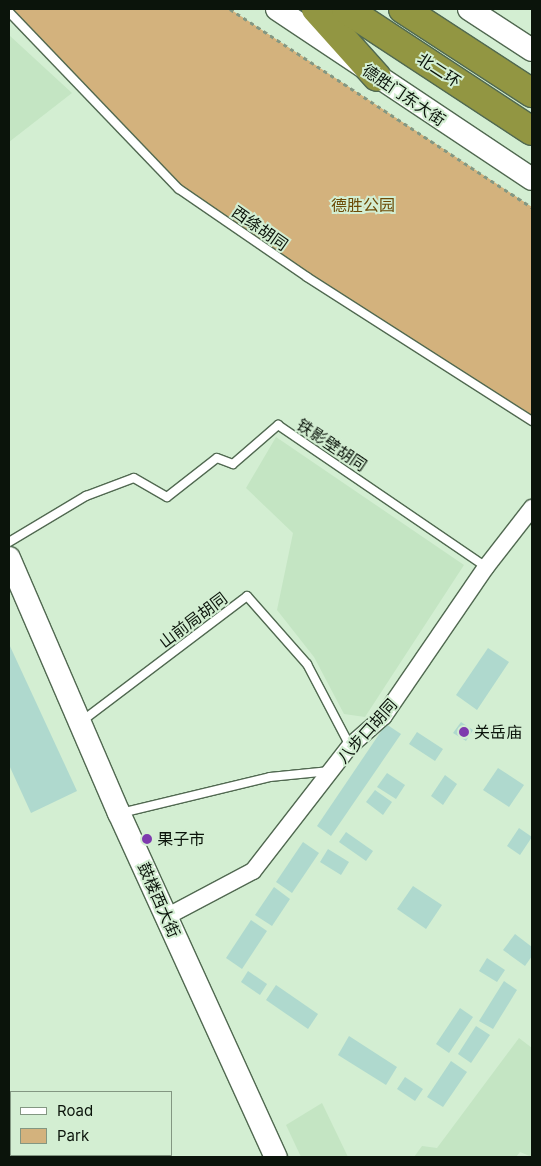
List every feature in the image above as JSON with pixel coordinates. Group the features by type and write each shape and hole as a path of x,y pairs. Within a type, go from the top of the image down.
{"highway":[{"path":"316,9 377,77"},
{"name":"北二环","path":"346,9 532,131"},
{"name":"北二环","path":"403,9 532,93"}],"main road":[{"name":"德胜门东大街","path":"277,9 532,179"},
{"path":"469,9 532,50"},
{"name":"鼓楼西大街","path":"9,558 119,814 276,1157"}],"street":[{"name":"八步口胡同","path":"166,917 253,871 350,746 384,716 486,567 532,508"}],"lane":[{"name":"西绦胡同","path":"9,12 179,188 307,277 532,421"},
{"name":"铁影壁胡同","path":"9,542 86,496 134,478 167,497 217,458 233,464 278,425 486,567"},
{"name":"山前局胡同","path":"81,722 247,596 307,664 350,746"},
{"path":"119,814 270,777 332,771"}],"path":[{"path":"230,9 532,207"}],"shaded area":[{"path":"9,35 72,93 9,142"},
{"path":"276,437 464,565 365,717 344,714 314,657 277,610 293,533 246,488"},
{"path":"519,1038 532,1048 532,1157 520,1152 516,1157 414,1157 422,1146 437,1148"},
{"path":"322,1103 348,1157 301,1157 286,1125"}],"green space":[{"name":"德胜公园","path":"9,9 230,9 532,207 532,421 179,189"}],"building":[{"path":"9,644 77,791 31,813 9,765"},
{"path":"488,648 509,662 477,710 456,695"},
{"path":"461,722 473,730 466,741 453,733"},
{"path":"386,724 401,734 331,836 317,826"},
{"path":"417,732 443,749 435,761 409,744"},
{"path":"498,768 524,785 509,807 483,790"},
{"path":"387,773 405,785 396,799 377,787"},
{"path":"445,775 457,784 443,805 431,796"},
{"path":"375,790 392,802 383,815 366,802"},
{"path":"519,828 532,837 520,855 507,846"},
{"path":"346,832 373,851 366,861 339,842"},
{"path":"303,842 319,853 292,893 276,882"},
{"path":"328,849 349,862 341,875 320,862"},
{"path":"413,886 442,905 426,929 397,909"},
{"path":"274,887 290,899 272,926 255,915"},
{"path":"251,920 267,931 242,969 226,958"},
{"path":"515,934 532,947 532,956 525,966 503,950"},
{"path":"487,958 505,970 497,982 479,971"},
{"path":"248,971 267,984 260,995 241,982"},
{"path":"504,981 517,990 493,1029 479,1021"},
{"path":"276,985 318,1014 308,1029 266,1000"},
{"path":"460,1008 473,1017 449,1053 436,1044"},
{"path":"476,1026 490,1035 471,1063 458,1054"},
{"path":"349,1036 397,1067 386,1085 338,1055"},
{"path":"451,1061 467,1072 443,1107 427,1097"},
{"path":"405,1077 423,1089 415,1101 397,1089"}],"place":[{"name":"关岳庙","path":"464,732"},
{"name":"果子市","path":"147,839"}]}
